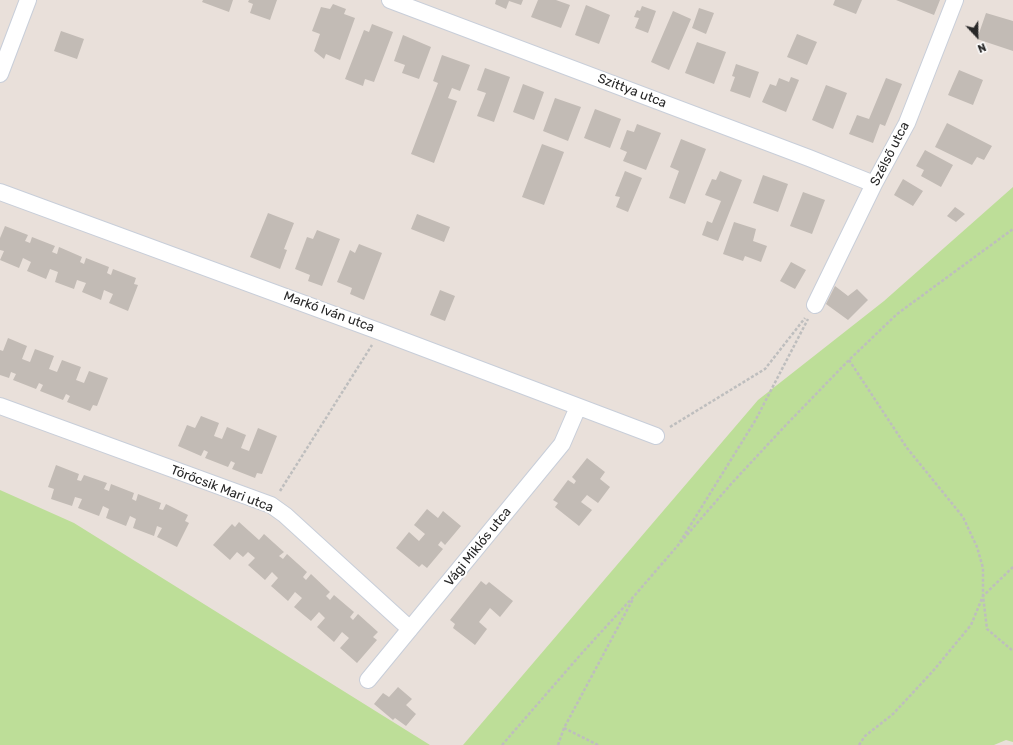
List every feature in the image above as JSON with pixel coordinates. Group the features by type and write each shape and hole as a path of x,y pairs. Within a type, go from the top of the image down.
{"street":[{"path":"0,74 28,0"},
{"name":"Szittya utca","path":"390,0 809,158 874,184"},
{"name":"Szélső utca","path":"816,305 874,184 907,123 954,0"},
{"name":"Markó Iván utca","path":"0,192 381,332 656,436"},
{"name":"Törőcsik Mari utca","path":"0,406 271,505 285,515 410,629"},
{"name":"Vági Miklós utca","path":"368,680 562,444 578,407"}],"path":[{"path":"502,745 582,653 785,426 849,360 897,314 1013,229"},
{"path":"656,436 765,369 816,305"},
{"path":"675,549 755,422 816,305"},
{"path":"271,505 381,332"},
{"path":"849,360 906,448 963,517 977,547 981,561 987,629 1013,651"},
{"path":"859,745 865,736 893,714 933,671 971,625 983,596 1013,567"},
{"path":"558,745 564,728 635,595"},
{"path":"564,728 598,745"}],"green space":[{"path":"1013,187 1013,742 1006,740 994,745 463,745 758,400 884,301"},
{"path":"0,490 74,523 430,745 0,745"}],"building":[{"path":"203,0 233,0 229,12 202,2"},
{"path":"249,0 277,0 270,20 250,13 253,4 248,2"},
{"path":"496,0 523,0 521,5 509,1 506,9 495,4"},
{"path":"538,0 556,0 570,5 561,28 531,17"},
{"path":"835,0 862,0 856,14 833,5"},
{"path":"896,0 940,0 934,15"},
{"path":"333,4 346,9 344,14 355,18 340,60 326,54 324,59 314,51 320,34 312,31 321,7 330,9"},
{"path":"586,5 610,15 599,44 575,35"},
{"path":"642,6 656,11 648,33 635,28 639,18 634,17 637,10 640,11"},
{"path":"699,8 714,13 706,34 692,28"},
{"path":"673,11 691,19 669,70 651,62"},
{"path":"986,13 1013,21 1013,51 977,39"},
{"path":"372,24 393,32 374,82 365,79 363,86 345,79 364,30 369,32"},
{"path":"61,31 84,39 77,59 54,51"},
{"path":"797,34 817,42 807,65 787,57"},
{"path":"403,35 431,47 419,79 402,73 405,65 394,61"},
{"path":"697,42 726,52 714,84 685,73"},
{"path":"442,55 470,65 460,91 452,88 448,98 457,101 434,163 411,154 438,83 433,81"},
{"path":"736,64 759,72 750,98 730,91 735,77 732,76"},
{"path":"485,68 510,77 494,122 477,116 486,93 477,90"},
{"path":"959,70 983,80 973,105 948,95"},
{"path":"791,77 799,80 786,112 762,102 770,84 776,86 779,78 789,82"},
{"path":"886,78 902,84 885,126 880,124 873,143 849,134 857,115 869,119"},
{"path":"523,84 544,92 534,120 513,112"},
{"path":"826,85 847,93 833,129 812,120"},
{"path":"555,98 581,107 568,141 543,131"},
{"path":"595,109 621,119 610,148 584,138"},
{"path":"947,123 992,146 984,160 977,157 972,165 935,147"},
{"path":"637,124 661,133 646,170 623,161 627,152 620,149 627,130 634,132"},
{"path":"681,139 706,149 685,204 669,198 679,171 670,167"},
{"path":"542,144 564,152 544,205 522,197"},
{"path":"925,150 953,165 941,187 921,176 924,170 916,166"},
{"path":"625,171 642,178 628,212 616,207 620,197 615,196"},
{"path":"720,171 742,180 718,241 702,235 707,221 712,223 721,201 705,195 712,179 716,180"},
{"path":"763,175 788,184 778,212 753,203"},
{"path":"903,179 923,191 913,206 894,195"},
{"path":"803,192 825,200 812,234 790,226"},
{"path":"955,207 965,214 956,222 947,216"},
{"path":"268,213 294,223 284,249 287,250 280,269 250,257"},
{"path":"417,214 450,227 444,242 411,229"},
{"path":"734,222 756,229 753,241 767,246 761,262 745,256 743,261 723,254"},
{"path":"5,226 28,235 25,241 30,243 32,237 55,246 52,252 57,254 59,247 82,257 80,262 84,264 86,258 109,267 107,273 111,275 113,269 136,278 134,284 138,285 128,311 109,303 113,294 104,290 101,300 82,292 86,283 77,280 74,289 55,282 58,272 50,269 46,279 27,271 31,262 23,258 19,268 0,260 4,251 0,250 0,238"},
{"path":"317,230 340,239 322,286 308,281 310,275 295,269 307,237 313,239"},
{"path":"359,244 382,253 364,300 350,294 352,288 337,282 350,250 355,253"},
{"path":"791,262 806,270 795,289 780,281"},
{"path":"835,286 848,296 857,289 868,300 848,320 826,304"},
{"path":"440,290 455,296 445,321 430,315"},
{"path":"8,338 27,346 22,359 30,362 35,349 54,356 49,369 57,372 62,360 81,367 76,380 84,383 89,371 108,378 97,406 93,405 90,411 67,402 70,396 66,394 63,400 40,391 43,385 39,383 36,389 13,380 16,374 11,372 9,378 0,375 0,350 3,351"},
{"path":"201,416 219,423 214,436 222,439 227,427 246,435 241,448 249,451 258,428 277,436 262,474 257,473 255,478 232,469 235,463 231,461 228,467 205,458 208,452 204,450 201,456 178,446 187,425 195,428"},
{"path":"587,458 605,472 600,479 610,487 598,503 587,495 581,502 592,510 579,526 555,507 558,503 553,500 568,480 574,484 576,481 572,477"},
{"path":"56,465 79,474 77,480 81,481 84,475 107,483 104,489 109,491 111,484 134,493 132,499 136,501 138,494 161,503 159,509 163,510 166,504 188,515 185,521 189,523 177,547 157,537 162,528 157,526 154,536 133,528 136,519 130,516 126,526 106,518 109,509 103,506 99,516 78,508 82,499 75,497 72,506 51,499 54,489 48,487"},
{"path":"427,509 438,518 443,511 461,526 445,545 441,541 438,545 443,549 427,568 422,564 419,567 396,548 409,532 419,541 425,534 414,525"},
{"path":"239,522 259,540 264,534 284,552 279,556 283,559 287,554 307,572 303,577 306,580 311,574 330,592 326,596 330,600 334,595 354,612 350,617 353,620 358,614 378,632 373,637 377,640 357,663 340,648 349,638 342,632 334,642 317,627 325,618 319,612 311,621 294,607 302,598 295,592 288,601 271,586 278,578 272,572 265,580 248,565 255,558 248,552 243,557 237,552 230,560 213,545 232,524 235,527"},
{"path":"481,581 486,585 489,582 513,601 500,617 490,608 479,622 487,629 475,645 453,628 455,624 450,620"},
{"path":"398,687 412,699 406,705 416,714 406,726 395,718 393,720 374,704 383,693 389,697"}]}
